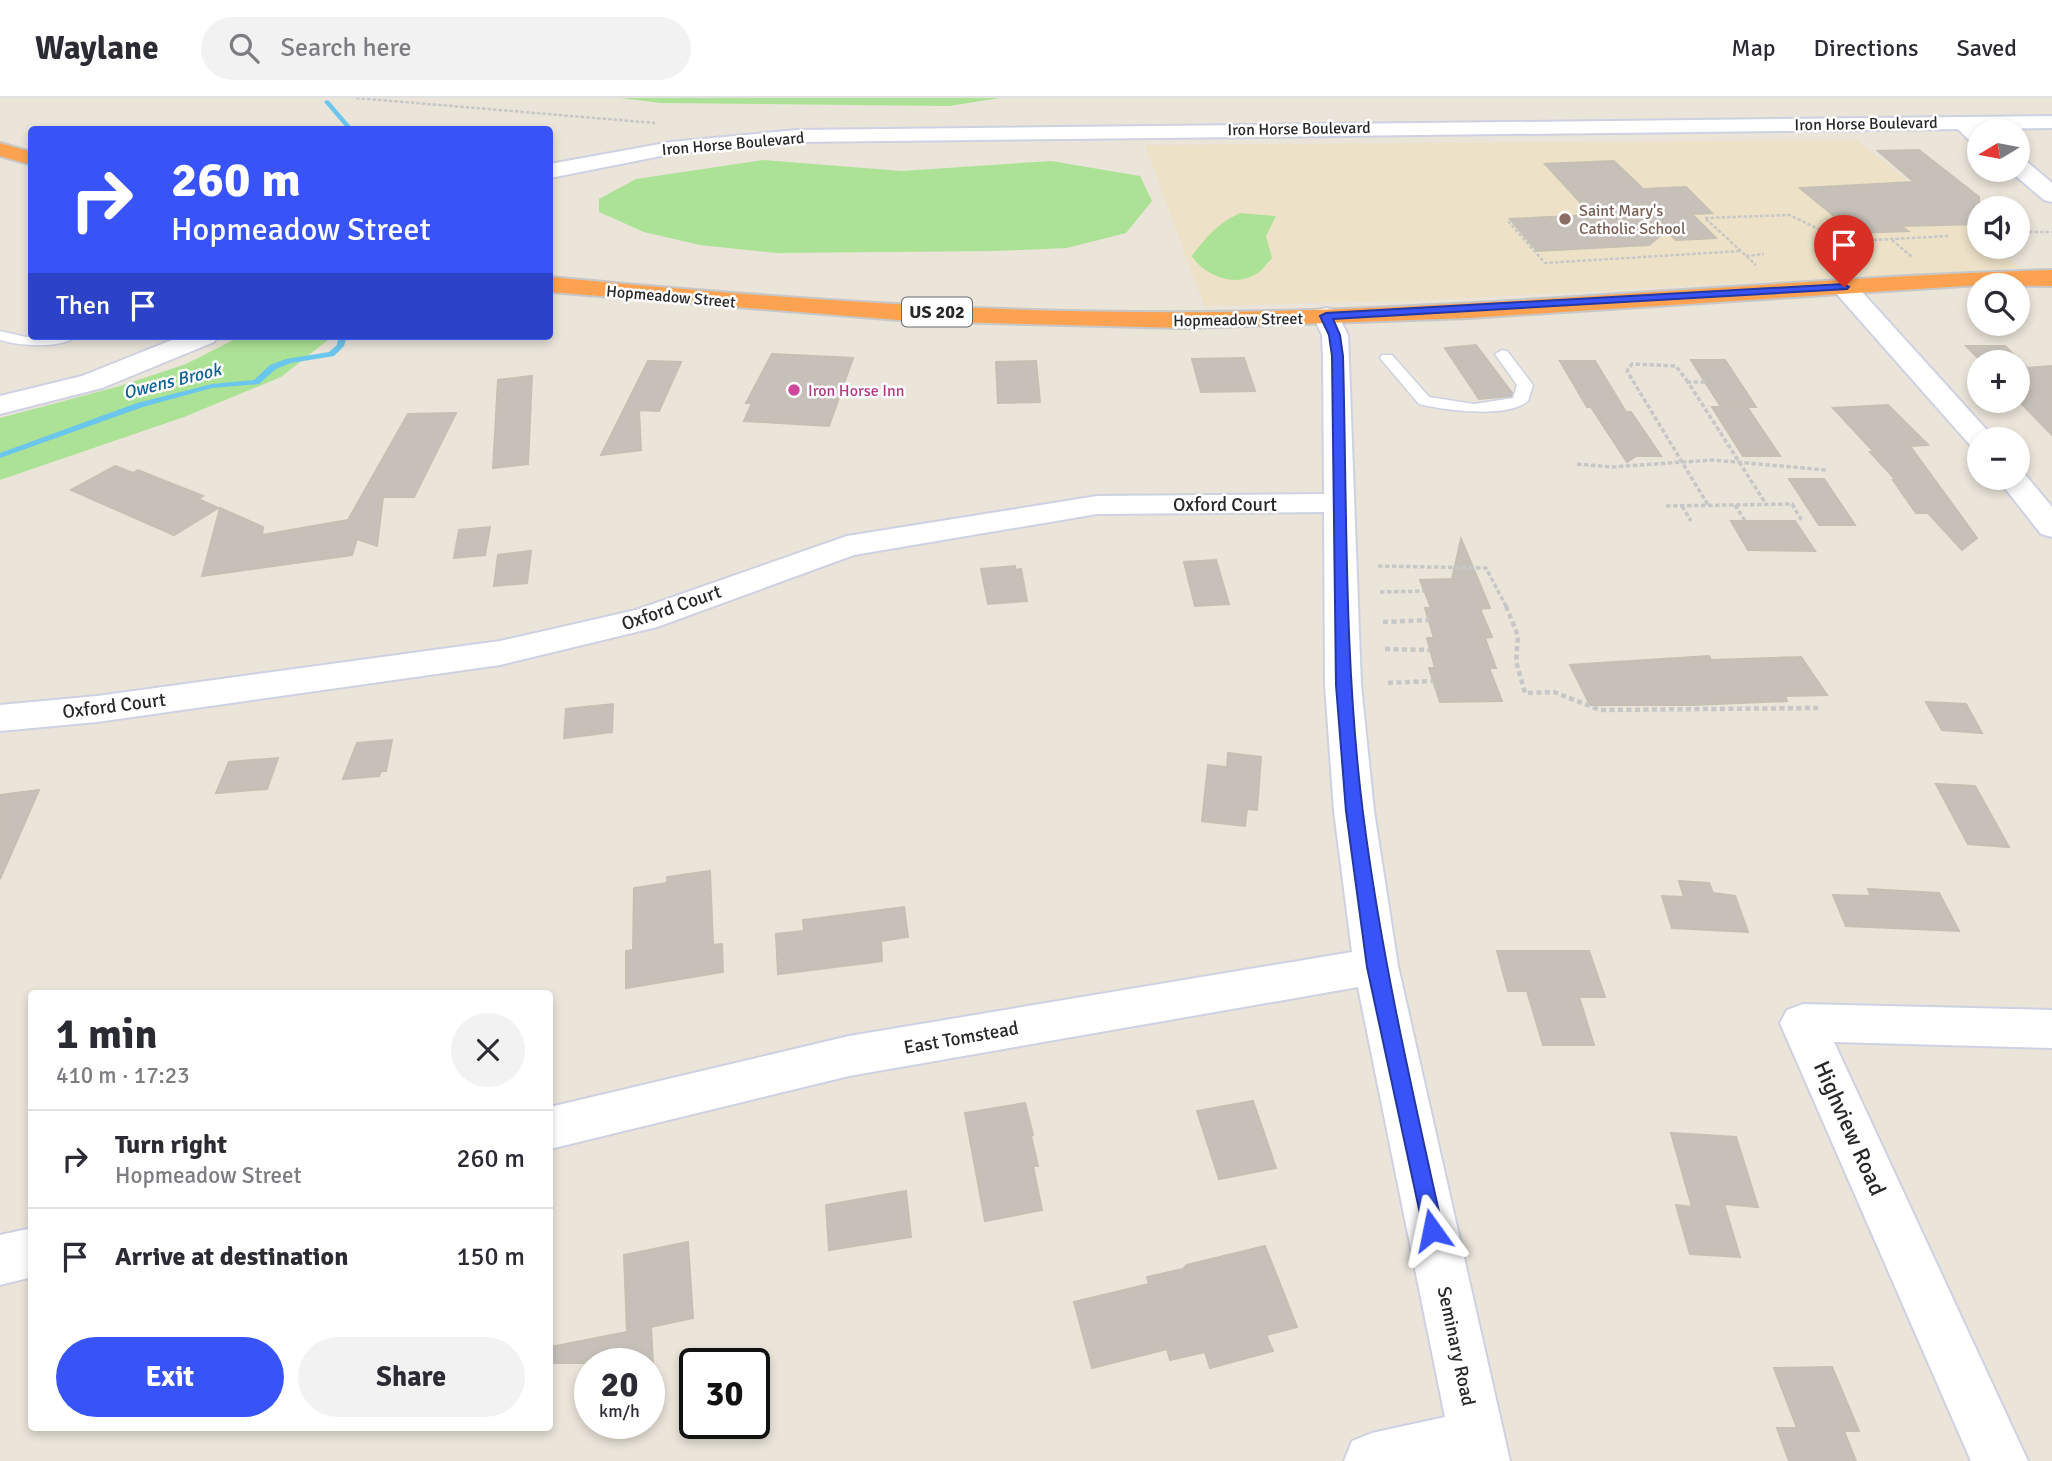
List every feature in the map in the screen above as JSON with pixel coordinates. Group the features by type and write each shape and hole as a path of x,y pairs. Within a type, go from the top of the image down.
{"highway":[{"name":"Hopmeadow Street","path":"553,285 690,299 1086,319 1326,316 1849,276 2052,278"}],"street":[{"name":"Iron Horse Boulevard","path":"2030,125 2052,122"},
{"name":"Iron Horse Boulevard","path":"553,171 671,148 797,136 1967,132"},
{"name":"Iron Horse Boulevard","path":"553,185 665,159 798,145 1967,132"},
{"path":"2030,134 2052,134"},
{"path":"2030,175 2052,195"},
{"path":"1849,276 1860,302 1969,427"},
{"name":"Seminary Road","path":"1326,316 1335,335 1338,356 1343,685 1354,811 1376,967 1480,1451"},
{"path":"0,405 92,382 195,340"},
{"path":"2022,490 2052,527"},
{"name":"Oxford Court","path":"0,718 97,709 500,653 645,619 847,546 1097,505 1340,503"},
{"name":"East Tomstead","path":"553,1127 849,1056 1376,967"},
{"name":"Highview Road","path":"2000,1461 1803,1023 1946,1024 2052,1029"},
{"path":"0,1260 28,1253"},
{"path":"1372,1461 1423,1448 1480,1451"}],"lane":[{"path":"0,335 13,341 47,340"},
{"path":"1387,358 1424,401 1475,409 1520,401 1525,385 1502,354"}],"path":[{"path":"356,98 663,124"},
{"path":"1761,270 1705,218 1790,215 1816,227 1835,242 1849,276"},
{"path":"1508,221 1545,263 1741,251"},
{"path":"2030,232 2052,232"},
{"path":"1835,242 1949,236"},
{"path":"1891,239 1918,261"},
{"path":"1745,256 1764,254"},
{"path":"1707,505 1627,371 1632,364 1662,363 1676,366 1766,504"},
{"path":"1688,382 1705,382"},
{"path":"1577,464 1612,467 1683,461 1737,461 1827,470"},
{"path":"1666,506 1792,504 1802,521"},
{"path":"1735,505 1745,521"},
{"path":"1682,506 1691,521"},
{"path":"1377,566 1486,568 1497,584 1518,636 1516,661 1525,693 1554,692 1600,710 1818,708"},
{"path":"1380,592 1424,592"},
{"path":"1383,622 1429,620"},
{"path":"1385,649 1430,650"},
{"path":"1388,683 1433,681"}],"shaded area":[{"name":"Saint Mary's Catholic School","path":"1856,140 1967,227 1967,259 2008,259 2020,268 1433,300 1204,306 1145,145"}],"green space":[{"path":"620,98 1000,98 949,106 661,103"},
{"path":"763,160 902,171 1051,161 1140,176 1152,201 1126,233 1067,248 995,251 777,253 700,245 644,232 599,212 599,199 636,179"},
{"path":"1240,213 1276,216 1266,236 1272,258 1260,271 1247,278 1229,279 1212,274 1192,256 1213,231"},
{"path":"233,340 328,340 281,377 184,417 0,480 0,418 120,386 186,364"}],"building":[{"path":"1919,150 1978,196 1967,196 1967,224 1901,226 1908,231 1855,233 1800,188 1914,182 1878,151"},
{"path":"1614,161 1643,189 1686,187 1712,213 1692,214 1716,238 1676,240 1666,231 1649,245 1537,251 1510,219 1592,215 1545,164"},
{"path":"1476,345 1512,393 1511,396 1479,399 1445,348"},
{"path":"1966,346 2005,346 2009,350 1970,350"},
{"path":"772,354 853,358 829,426 744,421 752,403 746,403"},
{"path":"1244,358 1255,391 1201,392 1192,359"},
{"path":"1691,360 1725,360 1756,407 1721,407"},
{"path":"648,361 681,362 659,411 639,410 641,450 601,455"},
{"path":"1036,361 1040,402 998,403 996,362"},
{"path":"1560,361 1595,361 1626,412 1631,412 1661,456 1636,456 1627,462 1591,407 1587,407"},
{"path":"2052,366 2052,435 2030,412 2030,368"},
{"path":"532,376 528,464 493,468 498,380"},
{"path":"1888,405 1928,445 1910,446 1977,538 1962,550 1928,513 1916,513 1893,480 1896,480 1870,452 1874,452 1833,408"},
{"path":"1712,407 1747,407 1780,456 1743,456"},
{"path":"456,413 414,497 383,497 377,546 357,539 352,555 202,576 220,508 263,527 262,535 348,520 408,414"},
{"path":"115,466 133,473 138,470 203,496 198,499 218,508 174,535 71,490"},
{"path":"1789,479 1824,479 1855,525 1819,525"},
{"path":"1731,521 1795,521 1815,551 1748,550"},
{"path":"490,527 485,555 454,558 459,530"},
{"path":"1461,539 1490,608 1480,609 1492,637 1485,638 1496,668 1489,668 1502,701 1440,702 1429,668 1435,668 1427,638 1434,638 1425,608 1431,608 1420,580 1452,579"},
{"path":"531,551 527,583 494,586 498,555"},
{"path":"1216,560 1229,604 1195,606 1184,562"},
{"path":"1015,566 1015,570 1021,569 1027,601 988,604 981,569"},
{"path":"1709,656 1711,660 1801,657 1827,695 1785,696 1787,701 1693,705 1590,705 1570,665"},
{"path":"1926,702 1966,704 1982,733 1942,730"},
{"path":"613,704 612,732 564,738 566,709"},
{"path":"392,740 386,771 381,771 379,776 343,779 357,743"},
{"path":"1228,753 1261,757 1257,810 1247,809 1245,826 1202,821 1208,765 1227,767"},
{"path":"278,758 267,789 216,793 229,762"},
{"path":"1936,784 1975,786 2009,847 1968,844"},
{"path":"39,790 0,879 0,795"},
{"path":"710,871 713,945 722,944 723,972 626,988 626,951 633,950 634,888 667,883 667,877"},
{"path":"1679,881 1709,883 1713,893 1735,896 1748,932 1672,928 1662,896 1684,897"},
{"path":"1868,889 1939,893 1959,931 1846,926 1833,895 1871,896"},
{"path":"904,907 908,937 881,941 882,961 778,974 776,934 804,931 803,920"},
{"path":"1497,951 1589,951 1605,997 1579,997 1594,1045 1543,1045 1527,991 1508,991"},
{"path":"1253,1101 1276,1168 1219,1179 1197,1111"},
{"path":"1025,1103 1038,1166 1033,1166 1042,1210 985,1221 965,1113"},
{"path":"1671,1133 1736,1137 1758,1207 1724,1204 1740,1257 1690,1254 1676,1205 1692,1207"},
{"path":"906,1191 911,1237 829,1250 826,1205"},
{"path":"688,1242 693,1318 651,1327 652,1348 574,1348 574,1363 553,1363 553,1346 627,1332 624,1255"},
{"path":"1265,1246 1297,1327 1266,1335 1273,1351 1210,1368 1205,1352 1170,1360 1167,1349 1092,1368 1074,1302 1149,1284 1147,1277"},
{"path":"1832,1367 1859,1431 1844,1431 1856,1461 1789,1461 1777,1428 1797,1428 1774,1368"}],"waterway":[{"name":"Owens Brook","path":"327,102 348,126"},
{"name":"Owens Brook","path":"0,456 140,405 212,386 256,382 273,367 289,361 331,354 340,346 342,340"}],"place":[{"name":"Saint Mary's Catholic School","path":"1565,219"},
{"name":"Iron Horse Inn","path":"794,390"}],"route":[{"path":"1432,1230 1376,967 1354,811 1343,685 1338,356 1335,335 1326,316 1844,287"}]}
